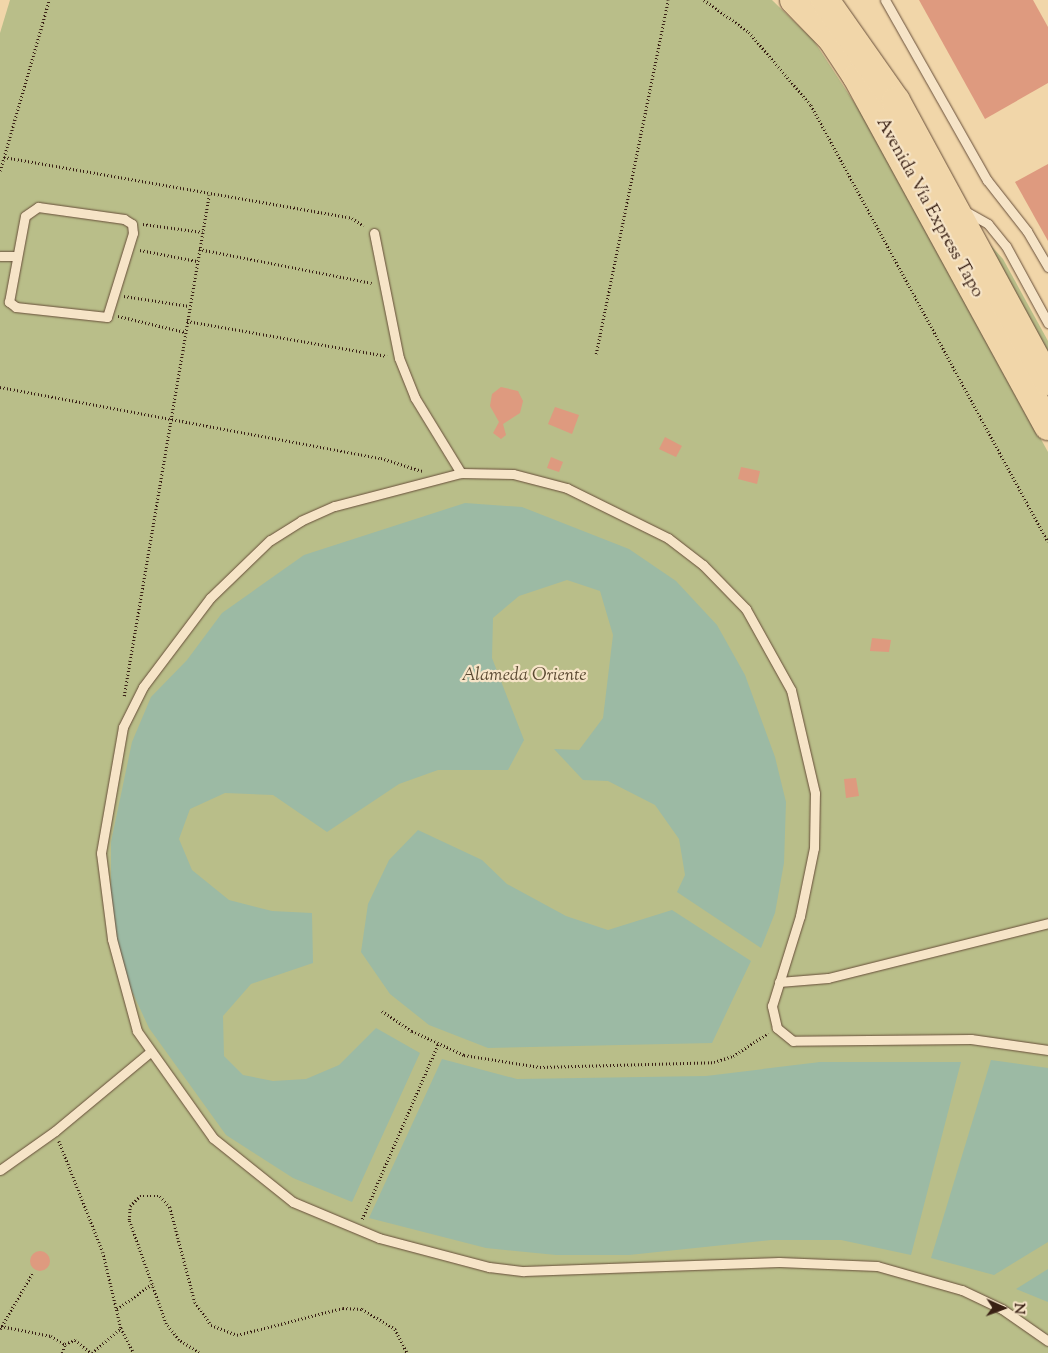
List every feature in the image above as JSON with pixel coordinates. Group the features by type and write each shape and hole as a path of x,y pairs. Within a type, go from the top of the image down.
{"main road":[{"name":"Avenida Vía Express Tapo","path":"794,0 832,39 857,77 1048,426"},
{"name":"Avenida Vía Express Tapo","path":"825,0 872,62 953,205 1048,381"}],"lane":[{"path":"885,0 987,180 1027,231 1048,266"},
{"path":"953,205 988,224 1006,246 1048,323"},
{"path":"34,207 124,219 132,224 129,248 110,314 98,319 12,305 7,292 25,216 34,207"},
{"path":"374,233 382,285 399,358 415,398 461,473"},
{"path":"0,256 17,256"},
{"path":"1048,1050 971,1039 798,1042 776,1028 772,1006 800,916 814,848 815,793 803,727 772,648 726,586 668,538 639,521 567,488 513,474 461,473 437,477 334,506 270,540 190,622 143,686 129,714 114,762 100,853 112,939 137,1031 149,1053 213,1138 258,1178 293,1202 357,1230 455,1259 524,1271 779,1262 877,1266 962,1290 1002,1309 1048,1341"},
{"path":"779,982 828,978 1048,923"},
{"path":"0,1170 55,1131 149,1053"}],"path":[{"path":"0,171 49,0"},
{"path":"596,354 668,0"},
{"path":"704,0 749,32 811,104 1048,542"},
{"path":"4,157 209,195 352,218 374,233"},
{"path":"129,714 124,691 209,195"},
{"path":"132,224 202,232"},
{"path":"129,248 197,261"},
{"path":"199,250 382,285"},
{"path":"116,295 189,306"},
{"path":"110,314 185,332"},
{"path":"187,321 399,358"},
{"path":"0,387 170,417 381,458 437,477"},
{"path":"382,1011 438,1044 497,1062 602,1068 714,1062 733,1056 776,1028"},
{"path":"357,1230 438,1044"},
{"path":"55,1131 103,1252 121,1328 134,1353"},
{"path":"199,1353 178,1340 166,1324 152,1284 129,1213 134,1200 147,1194 160,1196 170,1207 196,1302 211,1325 237,1335 343,1308 362,1309 395,1328 407,1353"},
{"path":"33,1272 1,1327 51,1336 65,1344"},
{"path":"117,1309 152,1284"},
{"path":"62,1353 65,1344 75,1340 92,1353 121,1328"}],"green space":[{"name":"Alameda Oriente","path":"10,0 772,0 814,41 867,122 1048,452 1048,1353 0,1353 0,33"},
{"path":"985,239 1003,259 1048,341 1048,363"}],"shaded area":[{"path":"465,503 522,507 629,549 676,581 717,625 745,675 775,757 786,802 784,863 775,913 761,948 677,892 685,875 679,839 655,805 608,781 583,780 554,749 579,750 603,718 613,635 600,591 567,580 519,596 493,618 492,658 524,740 508,770 438,770 399,784 327,832 273,795 225,793 190,809 179,839 192,870 229,900 272,911 312,913 313,963 251,984 223,1016 224,1056 243,1075 273,1081 306,1079 339,1065 376,1028 420,1053 352,1202 293,1178 226,1135 149,1028 123,972 111,906 111,842 132,742 151,697 187,660 222,613 304,555"},
{"path":"418,830 482,860 507,884 566,916 608,930 672,910 751,961 712,1043 488,1048 429,1025 390,994 361,952 368,904 389,860"},
{"path":"442,1059 517,1079 706,1076 820,1062 961,1062 911,1255 841,1240 771,1240 629,1255 556,1255 486,1248 369,1218"},
{"path":"991,1060 1048,1068 1048,1242 994,1275 931,1258"},
{"path":"1048,1269 1048,1302 1016,1289"}],"building":[{"path":"919,0 1033,0 1048,27 1048,83 985,119"},
{"path":"1048,164 1048,241 1015,182"},
{"path":"501,387 518,391 523,401 520,413 503,424 506,435 501,439 493,433 499,422 490,406 492,394"},
{"path":"555,407 579,415 572,434 548,424"},
{"path":"665,437 682,446 676,457 659,449"},
{"path":"551,457 563,462 559,472 547,468"},
{"path":"741,467 760,471 757,484 738,479"},
{"path":"872,638 891,640 889,652 870,651"},
{"path":"856,778 859,796 846,798 844,779"},
{"path":"36,1251 44,1251 50,1257 50,1265 44,1271 36,1271 30,1265 30,1257"}]}
